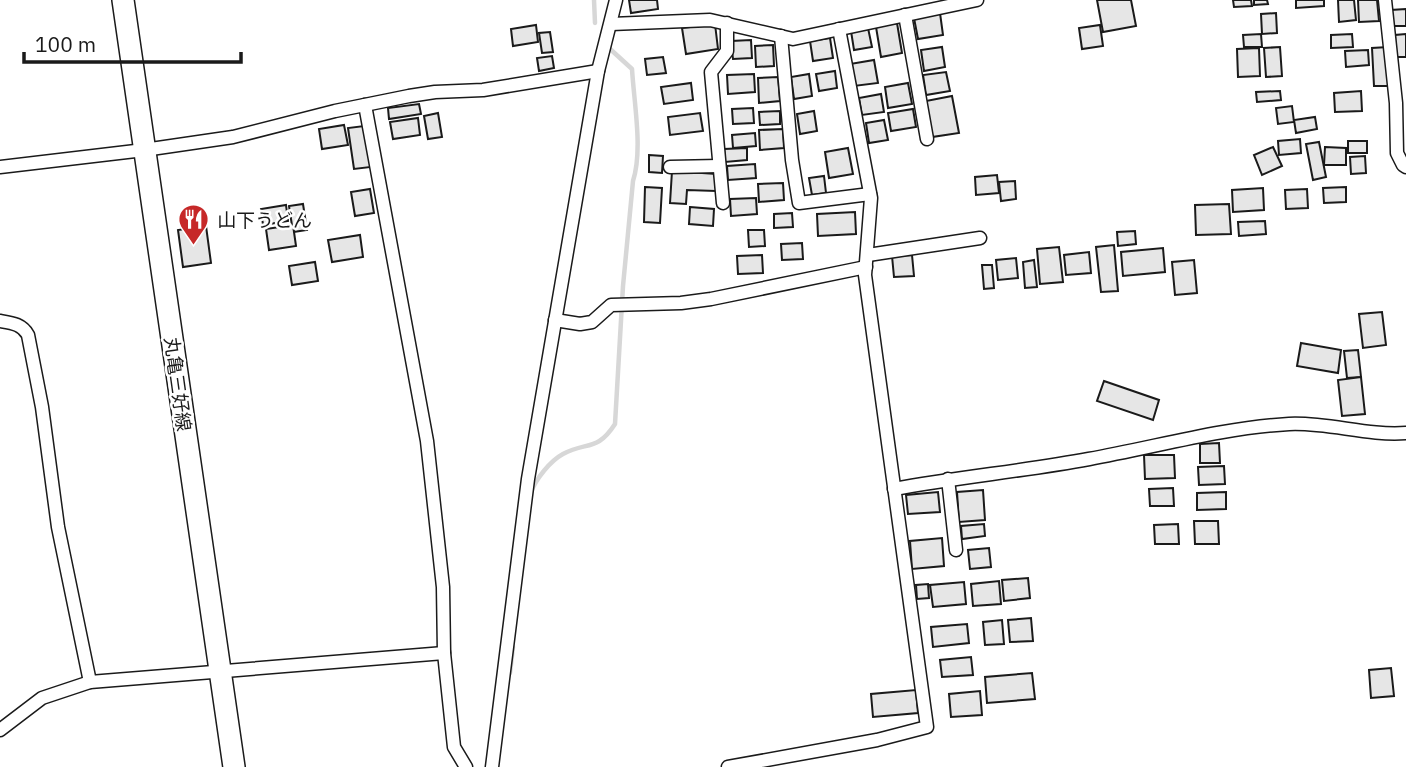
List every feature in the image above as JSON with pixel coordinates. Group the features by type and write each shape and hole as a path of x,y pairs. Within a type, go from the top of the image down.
{"main road":[{"name":"丸亀三好線","path":"123,0 233,767"}],"street":[{"path":"492,767 527,479 598,71 616,0"},
{"path":"611,24 678,20 727,23 793,39 977,0"},
{"path":"1385,0 1396,103 1397,153 1406,167"},
{"path":"905,15 927,139"},
{"path":"723,202 710,72 727,51 727,23"},
{"path":"728,767 877,740 928,727 865,275 870,194 839,29"},
{"path":"781,36 792,160 799,203 870,194"},
{"path":"0,167 233,137 435,92 483,90 598,71"},
{"path":"365,106 427,441 443,587 444,653 454,747 466,767"},
{"path":"670,167 719,166"},
{"path":"555,320 592,323 611,305 681,303 711,299 867,261 980,238"},
{"path":"0,321 24,328 28,335 42,407 58,527 90,682"},
{"path":"894,489 1088,459 1239,428 1293,424 1389,435 1406,433"},
{"path":"948,479 956,550"},
{"path":"0,730 41,698 90,682 444,653"}],"building":[{"path":"629,0 657,0 658,9 631,13"},
{"path":"1097,0 1131,0 1136,26 1103,32"},
{"path":"1233,0 1251,0 1252,6 1234,7"},
{"path":"1254,0 1267,0 1268,4 1254,5"},
{"path":"1296,0 1324,0 1324,6 1296,8"},
{"path":"1338,0 1354,0 1356,20 1339,22"},
{"path":"1358,0 1377,0 1379,21 1359,22"},
{"path":"1406,9 1406,26 1392,26 1391,10"},
{"path":"940,13 943,35 918,39 914,18"},
{"path":"1276,13 1277,33 1262,34 1261,14"},
{"path":"897,23 902,53 881,57 876,27"},
{"path":"715,24 718,49 686,54 682,28"},
{"path":"536,25 538,42 513,46 511,29"},
{"path":"1100,25 1103,46 1082,49 1079,28"},
{"path":"868,28 872,47 854,50 851,31"},
{"path":"550,32 553,52 542,53 539,33"},
{"path":"1261,34 1262,47 1244,47 1243,35"},
{"path":"1352,34 1353,47 1331,48 1331,35"},
{"path":"1406,34 1406,57 1396,57 1395,35"},
{"path":"830,38 833,58 813,61 810,41"},
{"path":"751,40 752,58 733,59 731,41"},
{"path":"773,45 774,66 756,67 755,46"},
{"path":"942,47 945,67 924,71 921,50"},
{"path":"1280,47 1282,76 1266,77 1264,48"},
{"path":"1388,47 1389,86 1374,86 1372,48"},
{"path":"1259,48 1260,76 1238,77 1237,49"},
{"path":"1368,50 1369,65 1346,67 1345,51"},
{"path":"552,56 554,68 539,71 537,58"},
{"path":"663,57 666,73 647,75 645,59"},
{"path":"874,60 878,83 854,86 850,64"},
{"path":"835,71 837,88 819,91 816,74"},
{"path":"946,72 950,91 926,95 923,75"},
{"path":"754,74 755,92 728,94 727,75"},
{"path":"809,74 812,96 794,99 791,77"},
{"path":"778,77 780,101 759,103 758,78"},
{"path":"691,83 693,100 664,104 661,87"},
{"path":"908,83 912,104 888,108 885,87"},
{"path":"1280,91 1281,100 1257,102 1256,92"},
{"path":"1361,91 1362,111 1335,112 1334,93"},
{"path":"881,94 884,112 862,115 859,98"},
{"path":"952,96 959,133 932,137 926,101"},
{"path":"419,104 421,114 389,119 388,108"},
{"path":"1292,106 1294,122 1278,124 1276,108"},
{"path":"753,108 754,123 733,124 732,109"},
{"path":"913,109 916,127 891,131 888,113"},
{"path":"780,111 780,124 760,125 759,112"},
{"path":"814,111 817,131 800,134 797,114"},
{"path":"438,113 442,137 428,139 424,116"},
{"path":"700,113 703,131 670,135 668,117"},
{"path":"1315,117 1317,129 1296,133 1294,120"},
{"path":"418,118 420,135 393,139 390,122"},
{"path":"884,120 888,140 869,143 866,123"},
{"path":"344,125 348,145 322,149 319,129"},
{"path":"364,126 371,167 354,169 348,128"},
{"path":"783,129 784,148 760,150 759,130"},
{"path":"755,133 756,146 733,148 732,135"},
{"path":"1300,139 1301,153 1279,155 1278,141"},
{"path":"1348,141 1367,141 1367,153 1348,153"},
{"path":"1319,142 1326,177 1313,180 1306,144"},
{"path":"1273,147 1282,166 1262,175 1254,155"},
{"path":"1325,147 1346,148 1346,165 1324,165"},
{"path":"747,148 747,160 725,162 724,149"},
{"path":"848,148 853,174 829,178 825,152"},
{"path":"649,155 663,156 662,173 649,172"},
{"path":"1365,156 1366,173 1351,174 1350,157"},
{"path":"755,164 756,178 728,180 727,166"},
{"path":"672,171 717,174 716,191 687,190 686,204 670,203"},
{"path":"997,175 999,193 976,195 975,177"},
{"path":"824,176 826,193 812,195 809,178"},
{"path":"1015,181 1016,199 1001,201 999,182"},
{"path":"783,183 784,200 759,202 758,184"},
{"path":"645,187 662,188 660,223 644,222"},
{"path":"1346,187 1346,202 1324,203 1323,188"},
{"path":"1263,188 1264,210 1233,212 1232,190"},
{"path":"370,189 374,213 355,216 351,192"},
{"path":"1307,189 1308,208 1286,209 1285,190"},
{"path":"756,198 757,214 731,216 730,199"},
{"path":"303,204 307,230 293,232 289,206"},
{"path":"1229,204 1231,234 1196,235 1195,205"},
{"path":"286,205 288,221 263,225 261,209"},
{"path":"690,207 714,209 713,226 689,224"},
{"path":"855,212 856,234 818,236 817,214"},
{"path":"792,213 793,227 774,228 774,214"},
{"path":"1265,221 1266,234 1239,236 1238,222"},
{"path":"293,225 296,246 269,250 266,229"},
{"name":"山下うどん","path":"206,226 211,263 183,267 178,230"},
{"path":"748,230 764,230 765,246 749,247"},
{"path":"1135,231 1136,244 1118,246 1117,232"},
{"path":"360,235 363,257 332,262 328,240"},
{"path":"802,243 803,259 782,260 781,244"},
{"path":"1114,245 1118,291 1101,292 1096,247"},
{"path":"1059,247 1063,282 1040,284 1037,249"},
{"path":"1163,248 1165,272 1123,276 1121,252"},
{"path":"1089,252 1091,273 1066,275 1064,255"},
{"path":"762,255 763,273 738,274 737,256"},
{"path":"912,255 914,276 894,277 892,256"},
{"path":"1016,258 1018,278 998,280 996,260"},
{"path":"1034,260 1037,287 1025,288 1023,262"},
{"path":"1194,260 1197,293 1175,295 1172,262"},
{"path":"315,262 318,281 292,285 289,266"},
{"path":"982,265 992,265 994,288 984,289"},
{"path":"1382,312 1386,345 1363,348 1359,314"},
{"path":"1301,343 1341,350 1338,373 1297,366"},
{"path":"1358,350 1361,377 1347,378 1344,351"},
{"path":"1361,377 1365,414 1342,416 1338,380"},
{"path":"1104,381 1159,400 1153,420 1097,401"},
{"path":"1219,443 1220,463 1200,463 1200,444"},
{"path":"1144,455 1174,455 1175,478 1145,479"},
{"path":"1224,466 1225,484 1199,485 1198,467"},
{"path":"1173,488 1174,506 1150,506 1149,489"},
{"path":"983,490 985,520 959,522 957,492"},
{"path":"938,492 940,512 908,514 906,495"},
{"path":"1226,492 1226,509 1197,510 1197,493"},
{"path":"1194,521 1218,521 1219,544 1195,544"},
{"path":"984,524 985,536 962,539 961,526"},
{"path":"1178,524 1179,544 1155,544 1154,525"},
{"path":"942,538 944,566 912,569 910,541"},
{"path":"989,548 991,567 970,569 968,550"},
{"path":"1028,578 1030,598 1004,601 1002,580"},
{"path":"999,581 1001,604 973,606 971,584"},
{"path":"964,582 966,604 933,607 930,585"},
{"path":"928,584 929,598 917,599 916,585"},
{"path":"1031,618 1033,641 1010,642 1008,620"},
{"path":"1002,620 1004,644 985,645 983,622"},
{"path":"967,624 969,643 933,647 931,627"},
{"path":"971,657 973,675 942,677 940,660"},
{"path":"1391,668 1394,696 1371,698 1369,670"},
{"path":"1032,673 1035,699 987,703 985,677"},
{"path":"916,690 918,713 873,717 871,694"},
{"path":"980,691 982,715 951,717 949,694"}],"waterway":[{"path":"594,0 595,23"},
{"path":"531,492 553,461 571,450 603,439 615,424 623,286 638,141 632,69 609,48"},
{"path":"510,673 513,647"}],"place":[{"name":"山下うどん","path":"194,247"}]}
